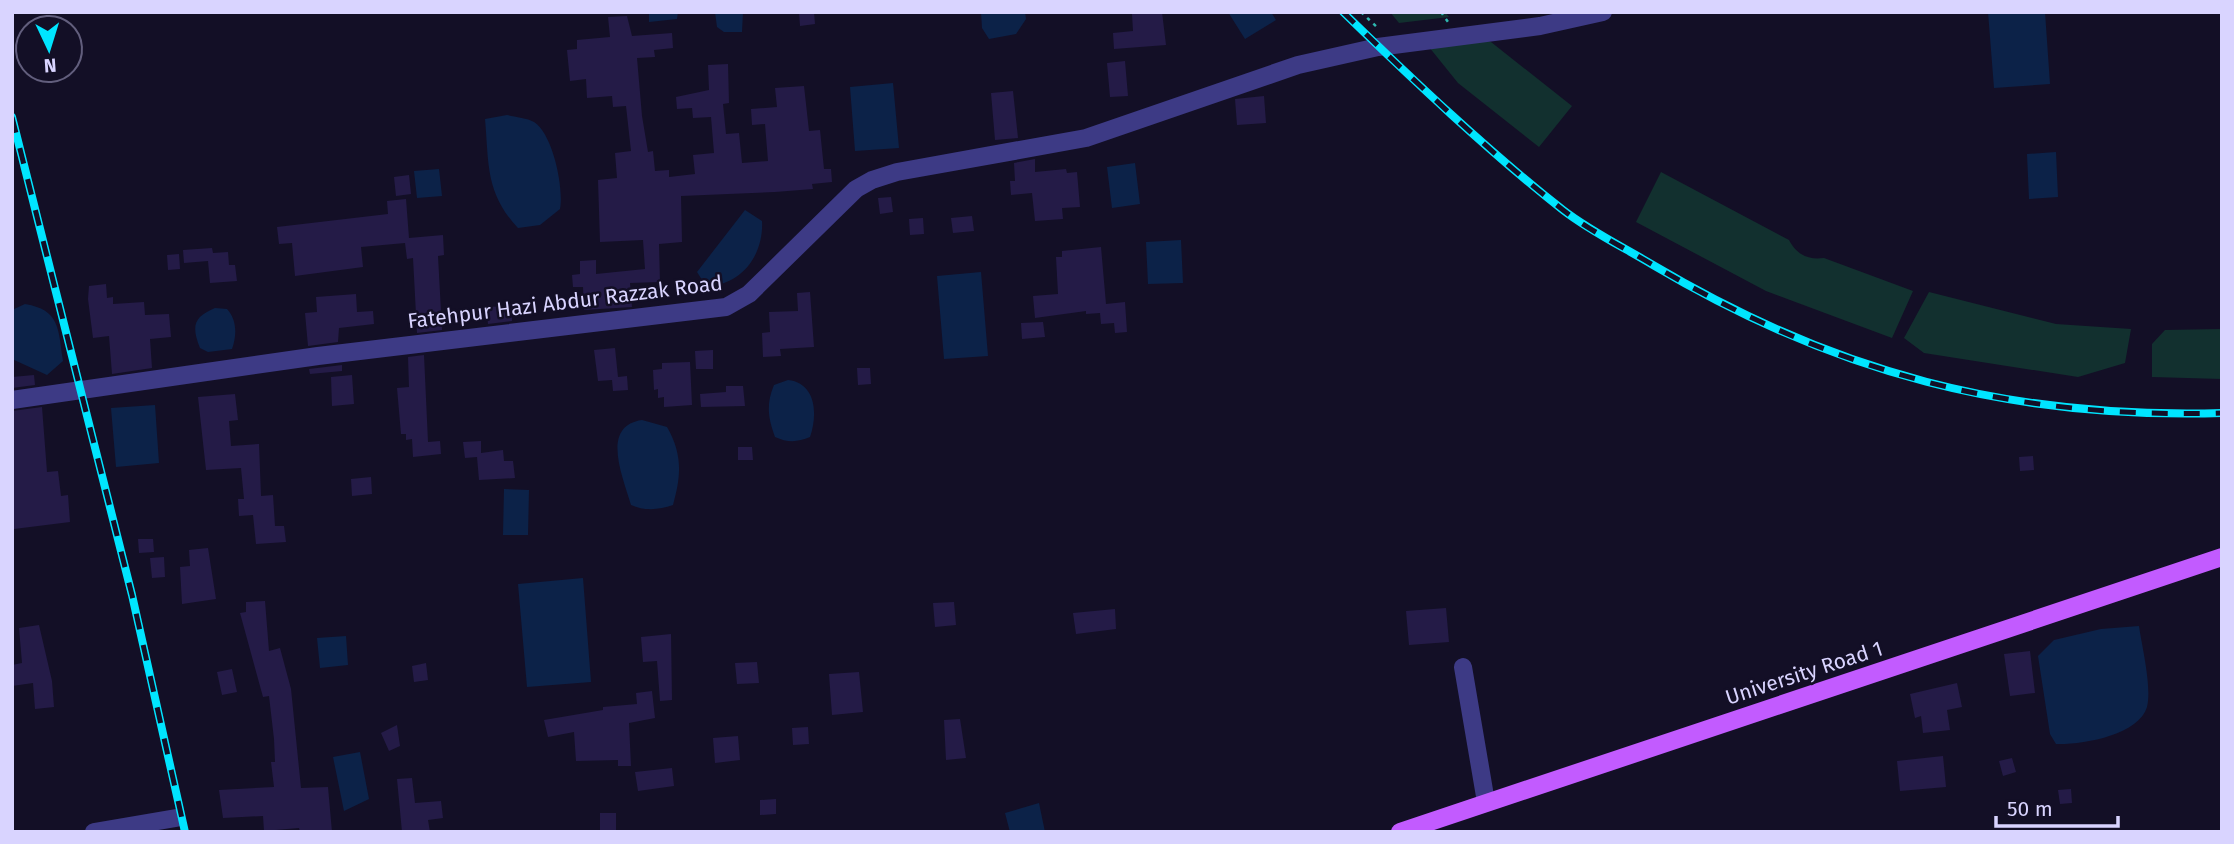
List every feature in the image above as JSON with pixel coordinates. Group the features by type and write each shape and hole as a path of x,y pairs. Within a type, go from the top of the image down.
{"main road":[{"name":"University Road 1","path":"1400,832 2222,557"}],"street":[{"name":"Fatehpur Hazi Abdur Razzak Road","path":"12,400 318,356 726,307 749,294 856,189 872,180 897,172 1086,138 1298,65 1395,44 1540,26 1603,12"},
{"path":"1463,667 1486,803"},
{"path":"94,832 176,818"}],"path":[{"path":"1361,12 1395,44"}],"green space":[{"path":"1390,12 1445,12 1449,17 1399,23"},
{"path":"1463,39 1491,42 1572,106 1539,147 1458,83 1429,47"},
{"path":"1661,172 1789,240 1804,255 1824,258 1913,291 1892,338 1766,291 1636,222"},
{"path":"1929,292 2056,324 2131,329 2125,363 2078,377 1924,353 1904,338"},
{"path":"2222,329 2222,379 2152,377 2152,344 2165,330"}],"water":[{"path":"649,12 678,12 677,19 649,22"},
{"path":"715,12 743,12 742,32 724,32 717,27"},
{"path":"981,12 1025,12 1026,19 1016,34 989,39 982,28"},
{"path":"1228,12 1271,12 1276,20 1245,39"},
{"path":"1988,12 2045,12 2050,84 1994,88"},
{"path":"893,83 899,148 855,151 850,87"},
{"path":"507,115 534,122 541,128 556,162 560,209 540,225 518,228 507,215 494,190 488,164 485,119"},
{"path":"2056,152 2058,197 2029,199 2027,154"},
{"path":"1135,163 1140,204 1112,208 1107,167"},
{"path":"439,169 442,196 417,198 414,171"},
{"path":"745,210 762,221 762,234 754,257 740,274 730,281 706,286 697,272"},
{"path":"1181,240 1183,283 1148,284 1146,242"},
{"path":"981,272 988,356 944,359 937,276"},
{"path":"25,304 45,311 56,323 63,361 47,375 12,359 12,310"},
{"path":"215,308 227,309 230,313 235,338 232,349 208,352 200,348 195,328 203,315"},
{"path":"788,380 804,387 809,393 814,410 810,437 797,441 775,437 769,417 774,385"},
{"path":"155,405 159,463 116,467 111,408"},
{"path":"642,420 667,427 676,447 679,475 673,505 652,509 631,505 620,467 618,442 621,432 629,424"},
{"path":"504,489 529,490 528,535 503,535"},
{"path":"583,578 591,682 527,687 518,584"},
{"path":"2139,626 2148,689 2147,707 2142,717 2133,725 2108,736 2080,743 2056,744 2050,734 2038,656 2054,640 2101,629"},
{"path":"346,636 348,665 320,668 317,638"},
{"path":"360,752 369,799 344,811 333,757"},
{"path":"1039,803 1045,832 1010,832 1005,813"}],"building":[{"path":"799,12 814,12 815,24 800,26"},
{"path":"1162,12 1166,45 1114,49 1113,33 1133,31 1132,14"},
{"path":"627,16 632,36 672,33 673,48 654,50 655,57 637,58 642,116 648,152 653,151 655,171 669,170 669,177 695,174 693,155 714,153 711,117 693,118 692,108 677,109 676,97 709,90 708,65 728,64 729,103 723,104 726,134 739,133 742,163 768,161 765,124 752,125 751,109 777,107 775,88 804,86 809,131 820,130 824,169 831,169 832,182 812,184 813,189 681,196 682,242 659,244 660,282 630,283 632,307 584,310 583,287 573,287 572,275 580,274 580,261 596,260 596,274 645,269 643,240 600,242 598,180 617,178 615,153 631,151 626,106 613,107 612,96 587,98 586,79 570,81 567,50 577,49 577,40 610,37 608,17"},
{"path":"1125,61 1128,96 1110,97 1107,63"},
{"path":"1013,91 1018,138 995,140 991,93"},
{"path":"1264,96 1266,123 1237,125 1235,99"},
{"path":"1035,159 1035,172 1066,169 1067,173 1077,172 1080,207 1062,208 1063,219 1035,221 1032,193 1011,195 1010,181 1015,181 1014,163"},
{"path":"409,175 411,194 396,196 394,177"},
{"path":"891,197 893,212 880,214 878,198"},
{"path":"406,199 409,238 443,235 444,255 438,256 442,330 417,333 413,258 407,259 405,243 361,247 363,267 295,276 292,243 279,244 277,227 388,214 387,201"},
{"path":"972,216 974,231 953,233 951,218"},
{"path":"923,218 924,234 910,235 909,219"},
{"path":"1101,247 1106,304 1125,302 1127,332 1115,333 1114,323 1101,324 1100,313 1086,314 1086,311 1035,318 1033,296 1058,294 1056,257 1062,257 1062,251"},
{"path":"212,248 213,253 228,252 229,265 235,265 237,281 210,283 208,261 184,263 183,250"},
{"path":"179,254 180,269 168,270 167,255"},
{"path":"106,284 107,298 113,297 113,304 144,302 145,315 169,314 171,337 150,339 152,368 112,374 109,336 93,338 88,299 89,286"},
{"path":"810,292 814,347 780,349 781,356 763,357 762,333 770,332 769,312 798,311 797,293"},
{"path":"356,294 357,312 373,311 374,324 339,328 338,342 308,346 305,313 317,312 316,297"},
{"path":"511,306 512,321 488,324 486,307"},
{"path":"1043,322 1045,337 1022,339 1021,323"},
{"path":"615,348 618,377 627,376 628,390 613,391 612,380 598,381 594,350"},
{"path":"713,350 713,369 696,369 695,351"},
{"path":"424,355 428,442 440,441 441,454 413,457 412,439 406,440 406,434 401,434 397,388 409,387 408,357"},
{"path":"690,362 692,405 664,407 664,397 658,398 658,389 654,390 653,370 662,369 662,363"},
{"path":"342,365 342,371 310,374 309,369"},
{"path":"857,368 870,368 871,384 858,385"},
{"path":"34,375 35,385 12,388 12,377"},
{"path":"352,375 354,404 332,406 331,377"},
{"path":"726,386 743,386 745,406 701,407 700,394 726,392"},
{"path":"235,394 238,420 229,421 231,446 259,444 261,496 273,495 275,526 284,526 286,542 256,544 253,515 239,516 238,499 244,499 241,468 206,470 198,397"},
{"path":"42,407 47,472 58,471 61,496 68,495 70,522 14,529 12,411"},
{"path":"481,441 481,453 503,450 504,461 513,461 515,478 479,480 477,457 465,458 463,442"},
{"path":"738,447 752,447 753,460 738,460"},
{"path":"2033,456 2034,470 2020,471 2019,457"},
{"path":"371,477 372,494 352,496 351,479"},
{"path":"138,539 153,539 154,552 139,553"},
{"path":"208,548 216,599 182,604 180,567 190,566 189,550"},
{"path":"164,557 165,577 152,578 150,558"},
{"path":"265,601 269,651 280,648 291,689 301,788 328,787 332,832 300,832 299,828 264,831 263,816 223,818 219,790 274,787 271,762 275,762 274,739 269,696 263,697 240,613 246,612 246,602"},
{"path":"954,602 956,625 935,627 933,603"},
{"path":"1446,608 1449,642 1409,645 1406,611"},
{"path":"1115,609 1116,629 1076,634 1073,613"},
{"path":"39,625 52,681 54,707 35,709 33,683 12,686 12,665 22,663 19,628"},
{"path":"671,634 672,700 660,701 657,661 643,662 641,637"},
{"path":"2030,651 2035,693 2010,696 2004,654"},
{"path":"757,662 759,683 737,684 735,663"},
{"path":"426,663 428,680 414,682 412,666"},
{"path":"232,669 237,692 222,695 217,672"},
{"path":"859,672 863,712 832,715 829,674"},
{"path":"1957,683 1962,707 1947,710 1950,730 1923,733 1921,716 1915,718 1910,694"},
{"path":"652,691 655,718 629,723 631,766 618,766 618,760 576,761 574,732 548,737 544,720 603,710 603,707 637,704 636,693"},
{"path":"960,719 966,758 946,760 944,720"},
{"path":"397,725 400,746 389,751 381,733"},
{"path":"808,727 809,744 793,745 792,728"},
{"path":"738,736 740,760 715,763 713,738"},
{"path":"1943,756 1946,787 1900,791 1897,761"},
{"path":"2012,758 2016,772 2003,776 1999,761"},
{"path":"672,768 674,786 638,791 635,772"},
{"path":"412,778 415,803 441,801 443,818 428,820 430,832 402,832 397,779"},
{"path":"2071,789 2072,803 2060,804 2058,790"},
{"path":"776,799 776,814 760,815 760,800"},
{"path":"600,813 616,813 616,832 600,832"}],"railway":[{"path":"1343,12 1423,89 1573,218 1721,303 1789,335 1857,361 1926,382 1997,397 2069,408 2144,413 2222,413"},
{"path":"12,117 132,595 185,832"}]}
